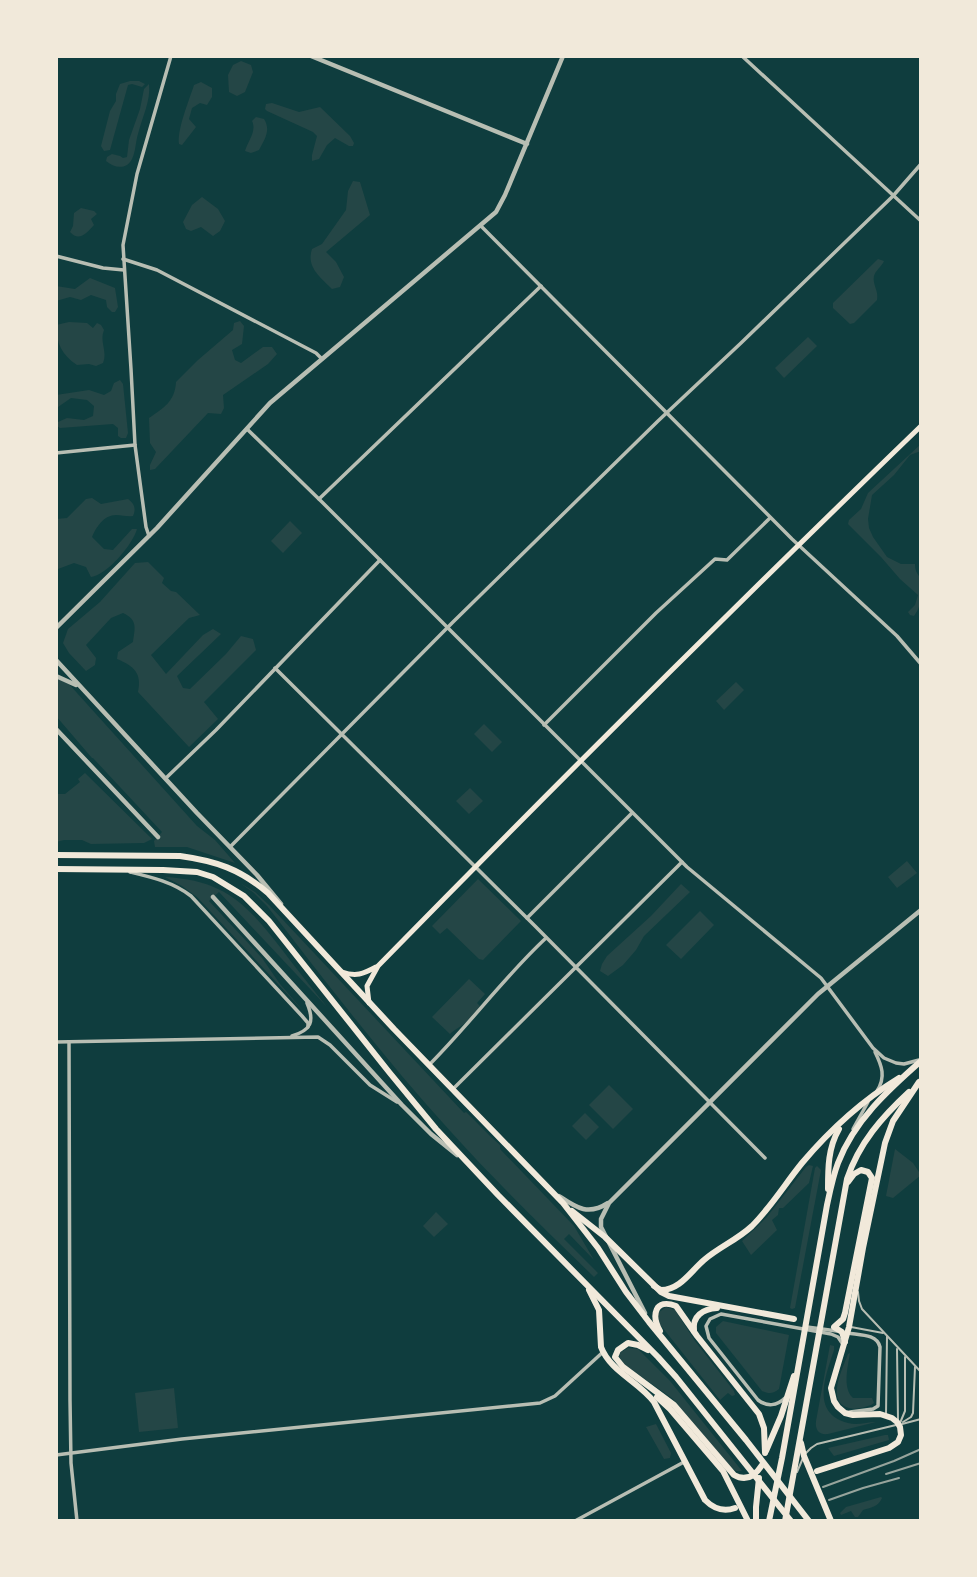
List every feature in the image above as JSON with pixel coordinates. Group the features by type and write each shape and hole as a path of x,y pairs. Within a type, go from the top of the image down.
{"main road":[{"path":"369,1003 367,986 379,966 580,761 921,426"},
{"path":"56,855 180,856 228,867 253,880 268,892 369,1003 563,1203 649,1322 809,1521"},
{"path":"56,869 197,872 214,877 244,896 269,921 405,1092 469,1164 676,1377 791,1521"},
{"path":"340,971 360,975 379,966"},
{"path":"769,1521 810,1310 827,1205 837,1164 848,1141 874,1106 921,1060"},
{"path":"654,1286 661,1290 674,1287 706,1258 739,1238 845,1119 874,1094 908,1073"},
{"path":"785,1521 850,1168 863,1143 887,1113 920,1082"},
{"path":"817,1471 892,1446 901,1436 899,1425 886,1416 845,1413 835,1404 831,1388 844,1346 888,1134 895,1117 920,1082"},
{"path":"827,1205 829,1157 833,1140 845,1119"},
{"path":"844,1190 857,1171 864,1170 871,1175 872,1182 844,1317 834,1327 846,1330"},
{"path":"563,1203 605,1237 661,1292 669,1296 794,1319"},
{"path":"572,1269 589,1290 599,1310 603,1352 612,1364 648,1394 657,1406 708,1503 722,1510 735,1508"},
{"path":"670,1348 655,1321 656,1311 668,1304 676,1306 696,1336 759,1414 764,1428 765,1453"},
{"path":"696,1336 694,1323 701,1312 712,1308 736,1309"},
{"path":"658,1357 642,1346 628,1343 620,1347 615,1355 623,1367 674,1405 734,1475 747,1478 756,1473 762,1465"},
{"path":"756,1521 757,1490 765,1453 782,1416 799,1365"},
{"path":"635,1383 670,1409 723,1471 748,1521"},
{"path":"800,1438 808,1467 830,1519"}],"street":[{"path":"149,536 135,445 123,241 170,56"},
{"path":"311,56 527,144"},
{"path":"56,628 149,536 270,403 496,212 563,56"},
{"path":"742,56 921,221"},
{"path":"230,847 448,627 893,196 921,164"},
{"path":"481,226 798,545 897,636 921,664"},
{"path":"56,256 124,271"},
{"path":"123,259 157,270 316,353 322,359"},
{"path":"319,499 541,286"},
{"path":"247,429 682,862 827,986 873,1048 883,1075 880,1087 857,1121 848,1141"},
{"path":"56,453 135,445"},
{"path":"544,725 656,613 715,559 727,560 771,517"},
{"path":"165,778 205,741 380,560"},
{"path":"56,660 275,895 290,916"},
{"path":"275,668 765,1158"},
{"path":"56,676 83,689"},
{"path":"56,729 158,837"},
{"path":"527,918 632,813"},
{"path":"452,1090 682,862"},
{"path":"121,869 164,881 191,896 302,1016 308,1027"},
{"path":"213,897 402,1105 431,1134 469,1164"},
{"path":"649,1322 600,1223 609,1203 827,986 921,910"},
{"path":"429,1066 546,937"},
{"path":"286,1037 300,1033 308,1027 312,1017 303,994"},
{"path":"56,1042 318,1037 370,1085 402,1105"},
{"path":"69,1042 71,1452 78,1521"},
{"path":"873,1048 884,1058 896,1063 921,1060"},
{"path":"553,1192 573,1206 587,1210 598,1209 609,1203"},
{"path":"790,1387 786,1397 778,1404 768,1405 758,1400 709,1338 706,1326 713,1316 721,1314 835,1335 844,1346"},
{"path":"844,1317 846,1330"},
{"path":"794,1327 846,1330 873,1337 879,1342 878,1404 875,1408 845,1413"},
{"path":"56,1455 194,1437 540,1403 555,1396 603,1352"},
{"path":"575,1521 685,1462"}],"lane":[{"path":"858,1279 860,1305 921,1372"},
{"path":"846,1330 884,1333"},
{"path":"886,1416 887,1336"},
{"path":"897,1347 899,1425"},
{"path":"899,1425 905,1411 905,1356"},
{"path":"899,1425 913,1415 915,1366"},
{"path":"795,1475 804,1456 817,1444 921,1419"}],"shaded area":[{"path":"241,61 251,65 253,72 245,92 237,96 229,92 228,75 233,65"},
{"path":"130,81 145,84 142,87 128,85 110,150 104,151 101,146 116,94 120,84"},
{"path":"201,82 212,88 212,97 207,105 200,103 192,108 189,119 196,127 182,145 179,144 179,138 184,115 194,85"},
{"path":"149,84 147,103 132,159 127,165 113,166 106,161 107,157 112,154 127,157 129,140 144,89"},
{"path":"272,103 299,112 320,107 350,136 353,146 335,138 327,145 319,159 312,161 317,136 267,111 266,104"},
{"path":"256,117 264,119 267,131 259,150 251,153 245,151 253,132 252,121"},
{"path":"353,181 360,182 370,215 326,252 336,262 344,277 340,287 332,289 315,271 311,261 312,249 322,244 346,210 348,191"},
{"path":"202,197 218,209 225,221 220,231 213,236 201,227 191,231 186,229 183,222 192,205"},
{"path":"81,208 97,214 91,219 94,225 83,235 77,236 70,232 74,213"},
{"path":"878,259 884,261 874,276 877,300 850,324 833,308 833,303"},
{"path":"90,278 115,288 118,307 115,312 107,307 106,300 91,295 81,300 70,297 56,301 56,286 75,289"},
{"path":"240,321 244,326 242,344 232,350 235,360 241,363 263,347 272,347 277,354 268,364 223,395 224,408 221,414 208,413 155,469 150,470 156,452 150,443 149,418 171,399 176,382 233,330 234,323"},
{"path":"69,322 87,323 93,328 97,323 101,325 104,330 103,363 96,366 77,365 67,357 59,343 56,325"},
{"path":"808,337 817,346 784,378 775,368"},
{"path":"120,380 123,384 128,433 126,438 118,436 118,428 113,424 60,428 57,426 58,422 67,418 84,420 93,416 94,406 87,400 71,398 58,407 56,395 89,390 104,395"},
{"path":"921,444 921,451 910,455 894,475 872,495 868,519 873,537 887,557 901,564 915,564 922,590 920,604 914,616 908,612 915,605 918,595 848,524 861,509 868,493"},
{"path":"92,498 101,504 128,499 134,507 133,516 112,516 104,519 98,526 92,537 104,549 113,550 132,529 137,529 135,535 119,558 97,575 91,577 86,567 74,563 56,572 56,519 67,518 86,499"},
{"path":"290,521 302,533 283,553 271,541"},
{"path":"148,562 164,578 162,583 176,592 200,615 189,618 151,655 166,674 203,635 213,629 221,634 177,676 183,688 190,689 241,636 253,639 256,650 204,702 218,719 189,747 138,692 139,680 135,671 117,659 118,652 133,642 134,625 128,616 123,613 111,618 86,645 96,658 95,665 86,671 63,643 68,629 100,602 135,563"},
{"path":"56,678 69,684 197,826 215,840 235,863 187,847 155,847 154,841 162,832 56,716"},
{"path":"736,682 744,690 724,710 716,701"},
{"path":"484,724 502,742 492,752 474,734"},
{"path":"85,773 152,839 144,843 91,844 82,840 56,842 56,794 65,794 80,782 78,779"},
{"path":"470,788 483,801 469,814 456,801"},
{"path":"907,861 917,873 897,888 888,877"},
{"path":"165,877 203,883 218,889 244,906 268,931 327,1007 219,892 209,901 262,958 305,1013 197,897"},
{"path":"478,879 521,921 483,960 447,928 440,934 432,926"},
{"path":"240,883 269,905 464,1113 500,1145 500,1149 574,1226 594,1260 569,1234 564,1239 598,1273 594,1277 452,1133 380,1050 267,906"},
{"path":"681,884 690,892 644,936 623,965 608,976 600,971 607,956"},
{"path":"700,911 714,925 681,959 666,945"},
{"path":"469,979 485,994 477,1003 480,1006 473,1015 450,1034 432,1017"},
{"path":"609,1085 633,1109 613,1129 589,1105"},
{"path":"585,1113 599,1127 586,1140 572,1126"},
{"path":"895,1149 913,1163 921,1175 893,1198 886,1196"},
{"path":"809,1165 813,1166 809,1183 783,1208 779,1208 778,1215 772,1220 777,1230 751,1255 742,1241 766,1218"},
{"path":"817,1166 821,1170 795,1308 792,1309 790,1308"},
{"path":"436,1212 448,1224 434,1237 423,1226"},
{"path":"666,1307 675,1310 735,1395 728,1393 720,1400 666,1332 659,1323 658,1313"},
{"path":"723,1321 789,1335 779,1389 771,1393 762,1391 716,1333 716,1327"},
{"path":"830,1345 834,1346 834,1350 824,1392 829,1411 836,1418 851,1424 876,1422 828,1434 822,1434 817,1429 816,1421"},
{"path":"628,1348 638,1349 670,1381 742,1471 731,1467 673,1399 624,1364 619,1356"},
{"path":"850,1353 847,1377 850,1394 853,1398 872,1398 874,1403 871,1405 852,1409 842,1405 838,1399 840,1376"},
{"path":"174,1388 178,1428 139,1432 135,1393"},
{"path":"656,1424 671,1453 670,1458 664,1459 646,1427"},
{"path":"888,1435 889,1440 834,1456 828,1448"},
{"path":"881,1497 879,1503 863,1510 858,1517 851,1511 841,1515 840,1513 846,1507"}],"railway":[{"path":"823,1487 921,1449"},
{"path":"886,1474 921,1463"},
{"path":"829,1500 899,1478"}]}
